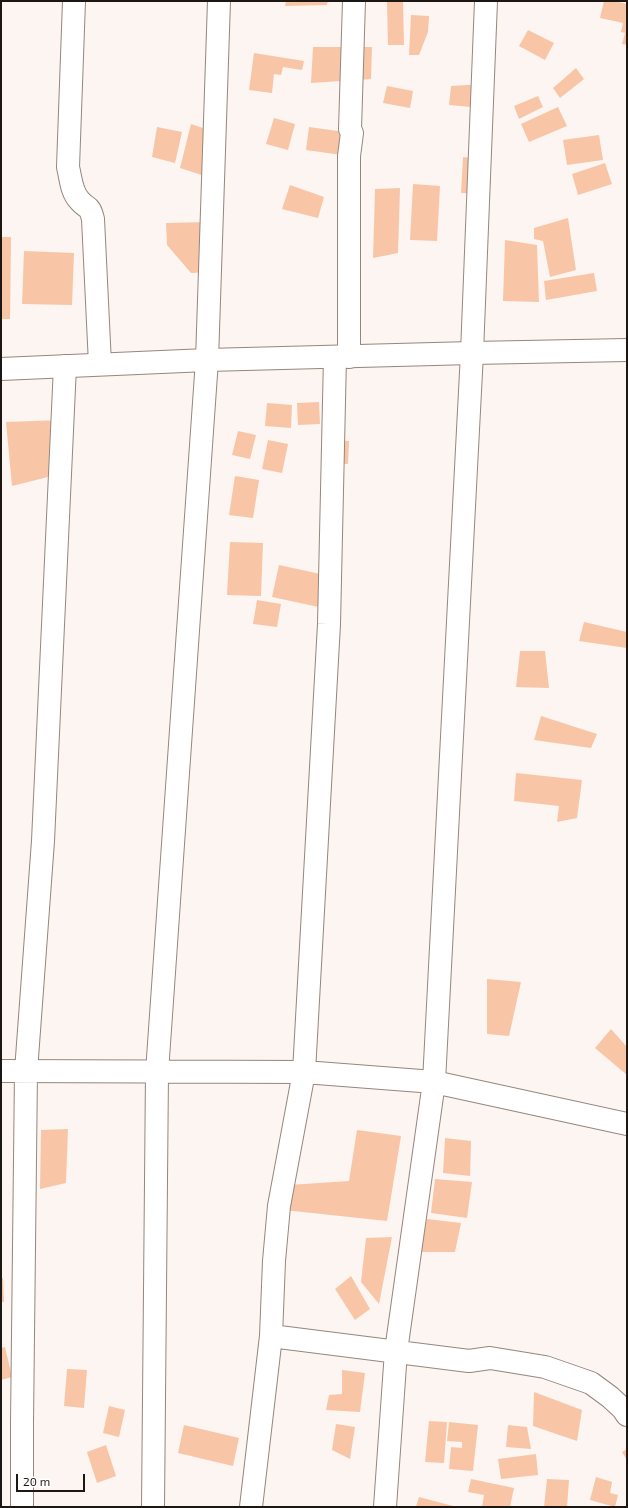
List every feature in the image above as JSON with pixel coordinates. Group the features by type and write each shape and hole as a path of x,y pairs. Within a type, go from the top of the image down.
{"street":[{"path":"74,1 68,167 73,191 80,202 90,209 93,219 100,364"},
{"path":"153,1507 157,1072 207,360 219,1"},
{"path":"251,1507 271,1336 274,1262 279,1206 304,1072 330,624 349,156 352,132 350,129 354,1"},
{"path":"385,1507 396,1351 434,1082 472,353 486,1"},
{"path":"1,369 207,360 627,350"},
{"path":"22,1507 26,1071 43,841 65,366"},
{"path":"1,1071 304,1072 434,1082 627,1124"},
{"path":"271,1336 469,1361 490,1358 545,1367 591,1383 626,1411"}],"building":[{"path":"286,1 328,1 327,5 285,6"},
{"path":"387,1 403,1 404,45 388,45"},
{"path":"604,1 614,1 627,4 627,45 622,44 625,33 621,32 623,23 600,18"},
{"path":"411,15 429,16 428,32 419,55 409,55"},
{"path":"528,30 554,43 545,60 519,46"},
{"path":"313,47 372,47 371,79 311,83"},
{"path":"254,53 304,61 302,70 283,67 281,75 274,74 272,93 249,90"},
{"path":"576,68 584,79 560,98 553,88"},
{"path":"483,84 482,108 449,105 451,86"},
{"path":"387,86 413,91 410,108 383,103"},
{"path":"538,96 543,107 519,119 514,106"},
{"path":"558,107 567,126 529,142 521,124"},
{"path":"274,118 295,124 288,150 266,144"},
{"path":"191,124 203,128 214,165 214,179 180,168"},
{"path":"157,127 182,132 175,163 152,157"},
{"path":"309,127 352,133 349,156 306,150"},
{"path":"599,135 603,160 567,165 563,140"},
{"path":"463,157 480,159 491,180 489,194 461,193"},
{"path":"605,163 612,184 578,195 572,174"},
{"path":"413,184 440,186 437,241 410,240"},
{"path":"290,185 324,197 318,218 282,209"},
{"path":"400,188 398,253 373,258 375,189"},
{"path":"568,218 576,270 550,277 543,241 534,239 534,228"},
{"path":"209,222 210,272 191,273 167,245 166,223"},
{"path":"1,237 11,237 10,319 1,319"},
{"path":"505,240 537,245 539,302 503,301"},
{"path":"24,251 74,253 72,305 22,304"},
{"path":"594,273 597,291 546,300 544,281"},
{"path":"319,402 320,424 298,425 297,403"},
{"path":"267,403 292,405 291,428 265,426"},
{"path":"62,420 60,474 12,486 6,422"},
{"path":"238,431 256,435 250,459 232,455"},
{"path":"326,439 349,441 348,464 325,463"},
{"path":"268,440 288,444 282,473 262,469"},
{"path":"235,476 259,480 253,518 229,515"},
{"path":"230,542 263,543 261,596 227,595"},
{"path":"279,565 334,577 328,609 272,597"},
{"path":"257,600 281,604 277,627 253,624"},
{"path":"584,622 627,632 627,648 579,641"},
{"path":"520,651 545,651 549,688 516,687"},
{"path":"541,716 597,734 591,748 534,740"},
{"path":"516,773 582,780 577,818 557,822 559,806 514,801"},
{"path":"487,979 521,982 509,1036 487,1034"},
{"path":"611,1029 627,1047 627,1075 595,1048"},
{"path":"68,1129 66,1183 40,1189 41,1130"},
{"path":"357,1130 401,1136 387,1221 284,1210 289,1185 349,1181"},
{"path":"445,1138 471,1141 470,1176 443,1173"},
{"path":"435,1179 472,1182 467,1218 431,1213"},
{"path":"427,1219 461,1223 455,1252 420,1252"},
{"path":"392,1237 379,1304 361,1282 366,1238"},
{"path":"351,1276 370,1309 355,1320 335,1289"},
{"path":"1,1278 3,1278 4,1302 1,1302"},
{"path":"5,1347 12,1377 1,1380 1,1348"},
{"path":"67,1369 87,1370 84,1408 64,1406"},
{"path":"342,1370 365,1373 360,1412 326,1410 329,1395 342,1394"},
{"path":"534,1392 582,1410 577,1441 533,1426"},
{"path":"109,1406 125,1410 119,1437 103,1433"},
{"path":"429,1421 447,1422 444,1463 425,1462"},
{"path":"449,1422 478,1425 473,1471 449,1469 451,1447 462,1448 462,1442 447,1441"},
{"path":"336,1424 355,1427 350,1459 332,1450"},
{"path":"184,1425 239,1438 233,1466 178,1453"},
{"path":"508,1425 527,1427 531,1449 506,1447"},
{"path":"106,1445 116,1476 97,1483 87,1452"},
{"path":"627,1449 627,1460 622,1452"},
{"path":"536,1454 538,1475 501,1479 498,1459"},
{"path":"596,1477 612,1482 610,1493 618,1495 615,1507 590,1500"},
{"path":"471,1479 514,1488 510,1507 482,1507 484,1495 468,1492"},
{"path":"547,1479 569,1480 567,1507 544,1507"},
{"path":"419,1497 453,1506 416,1507"}]}
